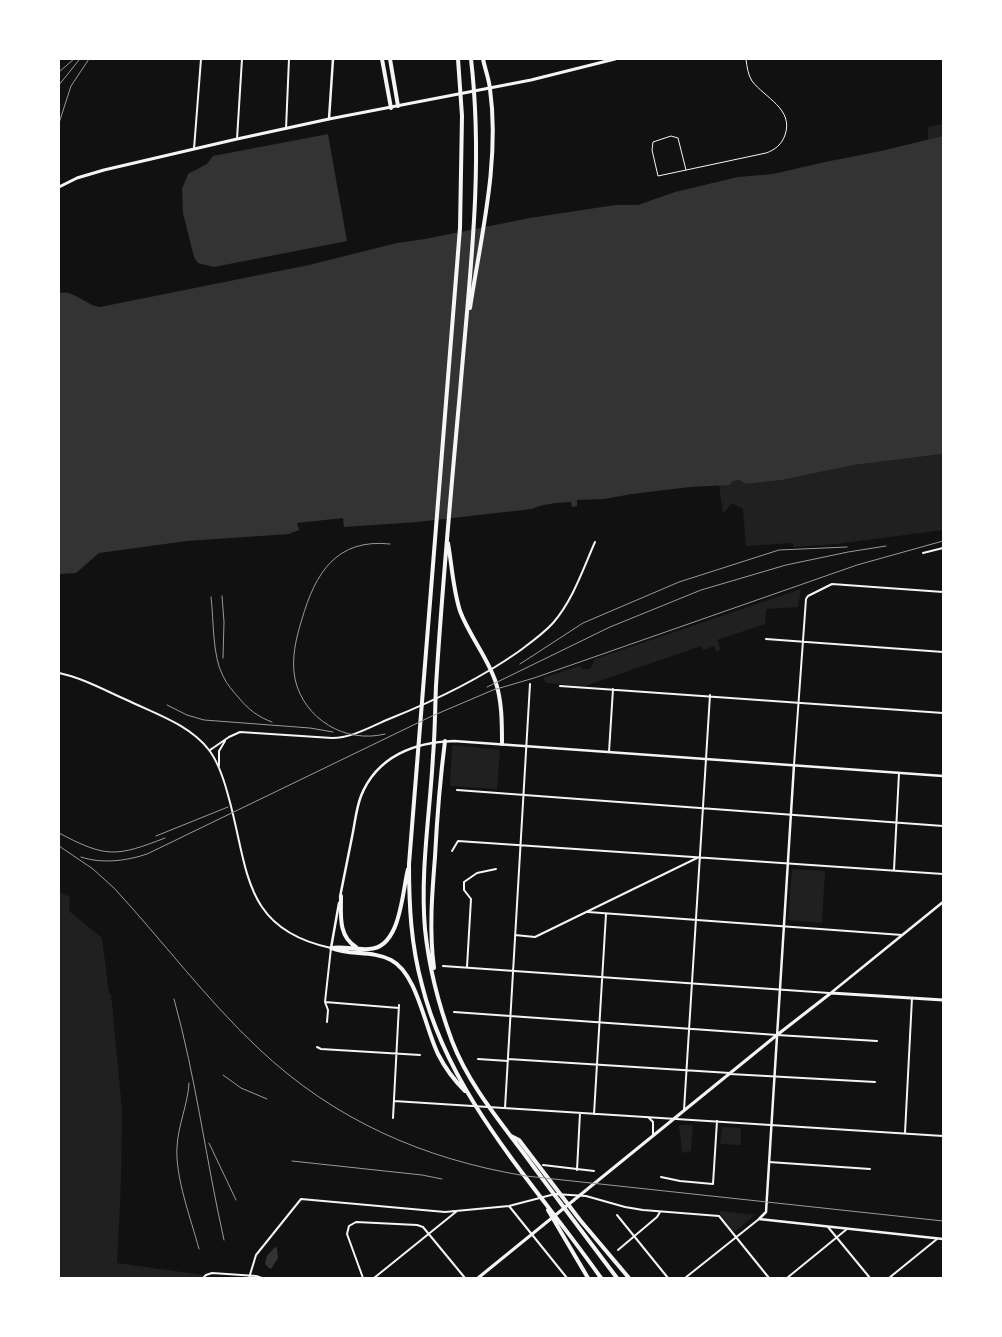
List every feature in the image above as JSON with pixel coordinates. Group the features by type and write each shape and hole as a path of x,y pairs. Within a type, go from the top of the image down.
{"highway":[{"path":"382,59 391,108"},
{"path":"390,59 398,106"},
{"path":"454,59 459,66"},
{"path":"458,59 462,116 461,201 436,539 409,864 410,920 414,953 422,987 444,1047 468,1094 563,1230 601,1278"},
{"path":"471,59 475,114 475,205 436,685 425,862 424,910 428,950 437,995 452,1040 462,1062 510,1135 577,1221 616,1278"},
{"path":"465,340 487,198 492,148 490,88 483,59"},
{"path":"447,536 454,587 460,611 495,679 502,712 502,744"},
{"path":"437,995 431,949 430,912 445,741"},
{"path":"331,948 339,946 370,950 377,948 390,939 398,920 409,864"},
{"path":"341,896 343,931 346,939 358,948"},
{"path":"331,948 338,951 380,956 391,960 403,968 410,979 437,1053 449,1074 468,1094"},
{"path":"577,1221 629,1278"},
{"path":"563,1230 588,1278"}],"main road":[{"path":"59,187 77,178 104,170 237,139 329,119 531,80 598,61 615,59"},
{"path":"478,1278 831,993 943,1000"}],"street":[{"path":"194,149 201,59"},
{"path":"237,139 242,59"},
{"path":"286,129 288,59"},
{"path":"329,119 333,59"},
{"path":"210,750 240,732 332,738 347,737 402,714 474,680 527,645 554,622 564,608 596,542"},
{"path":"923,553 943,548"},
{"path":"685,1278 766,1212 790,814 806,599 813,592 832,584 943,592"},
{"path":"766,639 943,652"},
{"path":"59,673 98,687 177,724 200,740 210,750 226,788 254,896 269,918 292,936 331,948"},
{"path":"505,1108 530,684"},
{"path":"560,686 710,695 943,713"},
{"path":"609,752 613,689"},
{"path":"684,1112 710,695"},
{"path":"219,769 220,751 229,737"},
{"path":"327,1022 328,1010 325,1007 325,1002 331,948 358,807 370,779 383,763 402,751 420,744 445,741 526,745 943,776"},
{"path":"894,870 899,773"},
{"path":"457,790 943,826"},
{"path":"452,851 458,841 943,874"},
{"path":"515,935 534,936 588,912 699,857"},
{"path":"467,968 471,899 463,886 464,882 477,873 496,868"},
{"path":"443,966 831,993 943,902"},
{"path":"588,912 902,935"},
{"path":"594,1114 606,914"},
{"path":"905,1133 912,998"},
{"path":"325,1002 399,1006 393,1118"},
{"path":"454,1012 877,1041"},
{"path":"317,1047 321,1050 420,1055"},
{"path":"478,1059 596,1064 875,1082"},
{"path":"394,1102 943,1136"},
{"path":"577,1170 580,1113"},
{"path":"648,1117 653,1122 653,1137"},
{"path":"660,1177 713,1184 718,1121"},
{"path":"769,1162 870,1168"},
{"path":"544,1165 594,1171"},
{"path":"249,1277 256,1255 301,1199 435,1212 509,1206 555,1194 572,1194 593,1197 633,1209 719,1216 769,1278"},
{"path":"509,1206 567,1278"},
{"path":"374,1278 457,1211"},
{"path":"618,1250 657,1217 661,1211"},
{"path":"617,1215 668,1278"},
{"path":"759,1219 943,1239"},
{"path":"363,1278 348,1234 348,1228 352,1223 356,1222 417,1225 423,1227 465,1278"},
{"path":"828,1226 870,1278"},
{"path":"787,1278 848,1229"},
{"path":"889,1278 937,1239"},
{"path":"203,1278 209,1274 262,1278"}],"lane":[{"path":"686,170 678,138 670,136 653,142 652,150 658,176 766,153 776,148 783,140 787,128 784,114 777,104 752,81 746,59"}],"shaded area":[{"path":"943,124 943,136 928,141 928,127"},
{"path":"328,134 347,241 214,267 198,263 194,257 183,213 182,189 188,174 207,164 213,156"},
{"path":"943,136 943,454 854,465 782,480 746,484 739,480 733,481 730,485 690,487 604,499 577,500 577,506 572,507 571,502 556,503 532,509 417,522 344,527 343,518 297,523 299,530 289,534 187,541 99,553 76,573 59,574 60,293 70,293 90,304 100,307 309,265 397,243 530,218 615,205 638,205 675,192 738,177 773,174"},
{"path":"943,454 943,530 836,544 793,547 793,543 746,546 743,509 732,503 723,514 719,485 730,485 733,481 739,480 746,484 782,480 854,465"},
{"path":"801,589 798,607 766,609 765,624 717,640 721,650 716,652 714,646 703,650 701,646 585,686 546,683 543,678 579,666 583,669 590,669 595,659"},
{"path":"452,745 500,750 497,789 450,786"},
{"path":"792,869 825,871 822,923 788,920"},
{"path":"59,892 70,897 69,911 102,938 109,994 111,994 122,1110 117,1263 203,1275 202,1278 59,1278"},
{"path":"679,1125 693,1125 691,1151 682,1153"},
{"path":"722,1127 741,1128 741,1145 720,1144"},
{"path":"720,1211 755,1215 734,1232 720,1214"},
{"path":"275,1247 277,1248 278,1258 271,1269 265,1264 267,1256"}],"railway":[{"path":"59,72 74,59"},
{"path":"59,123 71,86 89,59"},
{"path":"59,85 79,60"},
{"path":"81,857 114,861 147,854 432,716 493,690 534,678 857,565 943,541"},
{"path":"385,734 370,736 341,732 317,717 307,706 300,693 295,679 294,656 296,641 307,603 321,574 331,562 342,553 355,547 371,544 390,544"},
{"path":"487,687 610,627 701,590 786,565 886,546"},
{"path":"520,664 583,623 679,582 779,550 847,547"},
{"path":"222,596 224,622 223,658"},
{"path":"211,597 215,648 219,668 230,688 246,706 272,722"},
{"path":"167,705 187,715 204,720 310,728 333,732"},
{"path":"156,836 228,807"},
{"path":"59,833 88,847 111,852 134,849 165,838"},
{"path":"59,846 93,869 114,888 202,990 258,1048 317,1096 349,1116 382,1133 451,1159 488,1169 526,1176 943,1221"},
{"path":"174,999 189,1059 224,1240"},
{"path":"223,1075 241,1088 267,1099"},
{"path":"189,1083 178,1139 177,1159 181,1185 199,1249"},
{"path":"209,1143 236,1200"},
{"path":"292,1161 422,1175 442,1179"}]}
